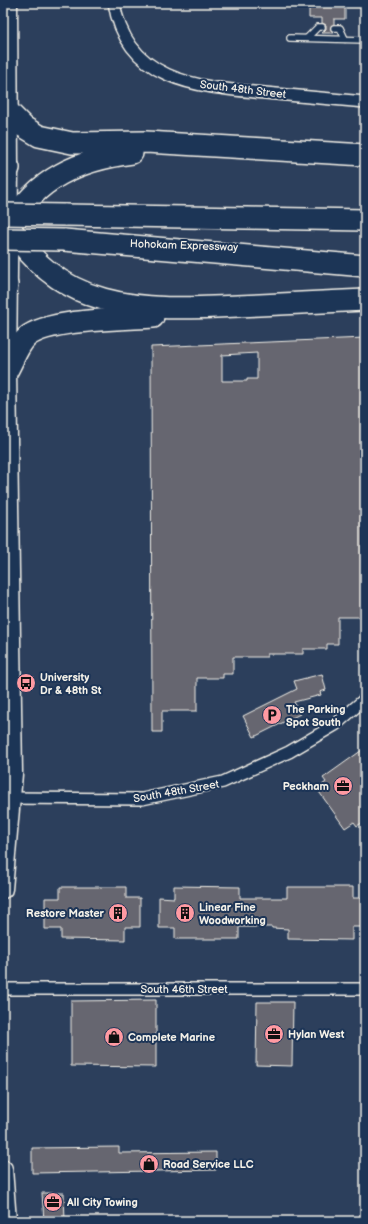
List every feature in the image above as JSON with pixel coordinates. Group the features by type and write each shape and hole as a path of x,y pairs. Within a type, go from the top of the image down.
{"highway":[{"path":"10,112 29,131 54,141 72,143 146,142 365,155"},
{"path":"4,226 26,201 65,170 87,162 114,155 210,147"},
{"path":"4,226 64,215 362,219"},
{"path":"4,226 26,250 53,274 76,289 100,300 141,307 214,307 365,300"},
{"name":"Hohokam Expressway","path":"4,226 64,240 365,253"},
{"path":"64,240 365,266"},
{"path":"7,371 26,338 44,327 59,324 157,317 214,307"}],"main road":[{"path":"3,889 12,705 4,226 10,112 8,3"},
{"path":"3,661 12,705"},
{"path":"3,1169 7,1221"}],"street":[{"name":"South 48th Street","path":"114,3 121,30 139,56 156,69 178,80 210,88 365,102"},
{"name":"South 48th Street","path":"7,798 142,799 223,782 289,752 334,725 365,699"},
{"name":"South 46th Street","path":"3,989 365,989"}],"lane":[{"path":"307,38 318,27 322,27"},
{"path":"334,28 340,28 345,39"},
{"path":"290,38 365,40"}],"building":[{"path":"309,3 345,3 345,19 334,19 334,24 330,28 334,33 322,33 326,29 326,25 322,23 322,18 309,18"},
{"path":"365,338 365,603 363,603 363,617 338,617 338,644 327,644 327,649 303,649 303,654 267,654 267,657 233,657 233,674 223,674 223,678 197,678 197,711 162,711 162,732 152,732 151,347","holes":["257,353 257,379 247,379 247,381 222,381 222,355"]},
{"name":"The Parking Spot South","path":"322,674 326,690 320,692 321,695 294,702 300,714 254,737 243,716 297,689 294,681"},
{"name":"Peckham","path":"365,748 365,821 357,826 354,822 345,828 317,789 326,782 323,778"},
{"path":"174,886 240,887 240,898 287,898 287,887 353,887 353,898 365,898 365,927 352,927 352,940 288,939 288,929 272,927 239,927 239,939 175,939 175,928 159,928 159,897 174,898"},
{"path":"60,887 126,887 126,898 140,898 140,927 125,927 125,940 61,939 61,929 45,929 45,898 60,898"},
{"name":"Complete Marine","path":"156,1000 156,1067 71,1066 71,1001"},
{"name":"Hylan West","path":"257,1002 293,1002 292,1066 256,1065"},
{"name":"Road Service LLC","path":"119,1147 119,1153 216,1152 216,1170 32,1173 32,1148"},
{"name":"All City Towing","path":"42,1193 64,1193 65,1221 44,1221"}],"place":[{"name":"University Dr & 48th St","path":"26,683"},
{"name":"The Parking Spot South","path":"272,715"},
{"name":"Peckham","path":"343,786"},
{"name":"Restore Master","path":"118,913"},
{"name":"Linear Fine Woodworking","path":"185,913"},
{"name":"Hylan West","path":"274,1034"},
{"name":"Complete Marine","path":"114,1037"},
{"name":"Road Service LLC","path":"149,1164"},
{"name":"All City Towing","path":"53,1202"}]}
